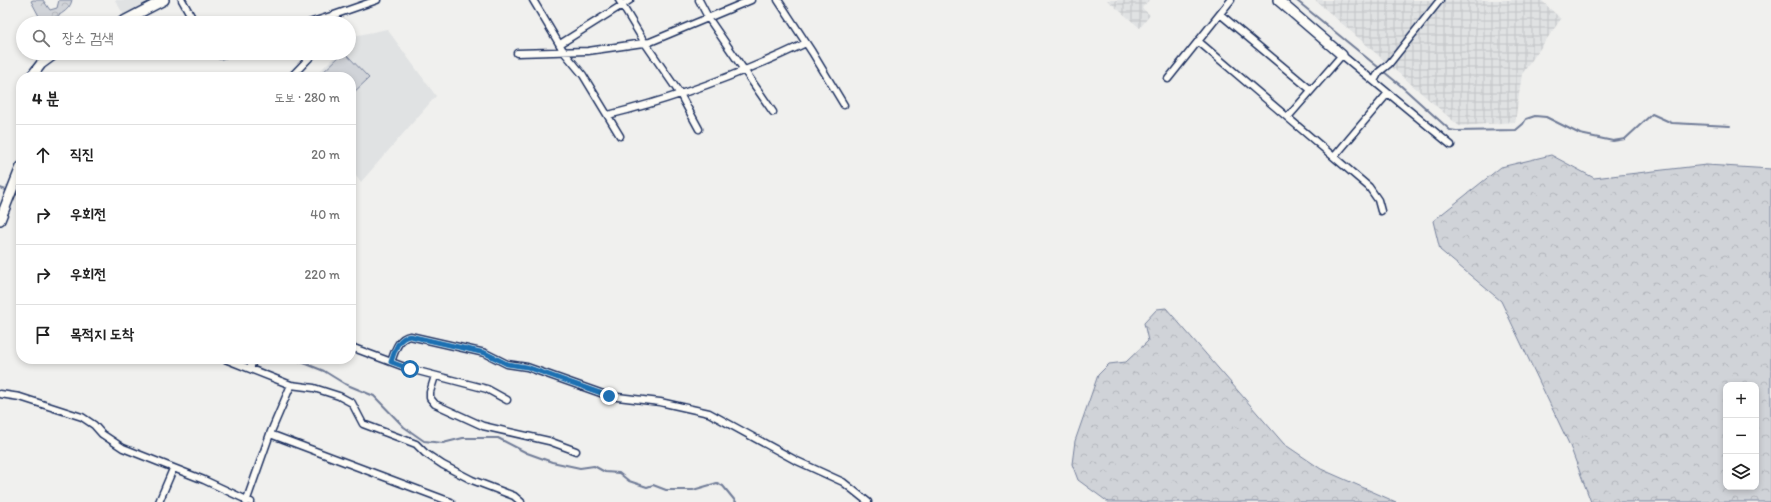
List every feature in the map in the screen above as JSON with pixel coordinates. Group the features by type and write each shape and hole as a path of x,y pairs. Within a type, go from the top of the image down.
{"street":[{"path":"133,16 164,0"},
{"path":"182,0 191,16"},
{"path":"331,16 377,0"},
{"path":"533,0 564,52 583,75 620,136"},
{"path":"560,44 621,2 630,0"},
{"path":"699,0 709,19 773,112"},
{"path":"517,53 564,52 645,43 709,19 751,0"},
{"path":"778,0 844,105"},
{"path":"1168,79 1231,0"},
{"path":"1278,0 1451,145"},
{"path":"1374,81 1381,70 1389,64 1440,0"},
{"path":"621,2 645,43 680,94 699,130"},
{"path":"1220,14 1311,90"},
{"path":"1198,41 1369,187 1378,200 1381,211"},
{"path":"608,115 680,94 744,71 806,43"},
{"path":"1288,117 1342,55"},
{"path":"35,72 46,60"},
{"path":"296,72 307,60"},
{"path":"1334,157 1388,93"},
{"path":"0,220 14,187"},
{"path":"391,362 400,340 404,337 410,336 485,353 507,364 527,367 609,396 660,402 709,413 795,460 843,482 868,502"},
{"path":"356,348 391,362 435,376 487,389 507,400"},
{"path":"239,364 291,386 314,388 346,400 352,404 363,424 416,444 425,453 449,468 472,480 514,496 521,502"},
{"path":"250,368 252,364"},
{"path":"435,376 430,392 430,398 435,404 483,426 536,438 576,451"},
{"path":"0,394 20,397 82,417 94,424 102,434 122,448 204,480 248,501 270,434 291,386"},
{"path":"270,434 451,502"},
{"path":"159,502 173,469"}],"shaded area":[{"path":"115,0 153,0 127,16 124,16"},
{"path":"1107,0 1149,0 1142,8 1150,15 1140,28"},
{"path":"1315,0 1541,0 1561,19 1522,74 1515,122 1459,126"},
{"path":"387,29 436,96 361,182 356,176 356,72 319,72 331,60 356,60 356,36"}],"green space":[{"path":"43,0 50,10 57,8 59,0 72,0 68,8 57,16 39,16 31,1"},
{"path":"336,60 352,60 369,78 356,90 356,72 323,72"},
{"path":"1551,155 1594,178 1706,165 1771,169 1771,502 1591,502 1570,446 1501,301 1440,250 1433,221 1501,167"},
{"path":"1166,308 1284,444 1321,469 1396,502 1108,502 1078,480 1072,464 1075,441 1098,375 1109,364 1126,362 1148,341 1144,323 1157,309"}],"waterway":[{"path":"1296,0 1400,85 1450,130 1516,130 1526,119 1535,116 1546,117 1580,134 1613,141 1625,139 1652,114 1672,123 1730,126"},
{"path":"0,188 9,191"},
{"path":"306,364 324,371 345,384 374,396 404,427 424,441 443,443 463,438 498,438 527,453 552,462 580,468 594,466 605,472 619,473 629,481 647,487 653,485 666,490 693,490 717,483 723,486 736,502"}],"route":[{"path":"410,369 391,362 400,340 404,337 410,336 485,353 507,364 527,367 556,379 571,382 597,393 609,396"}]}
